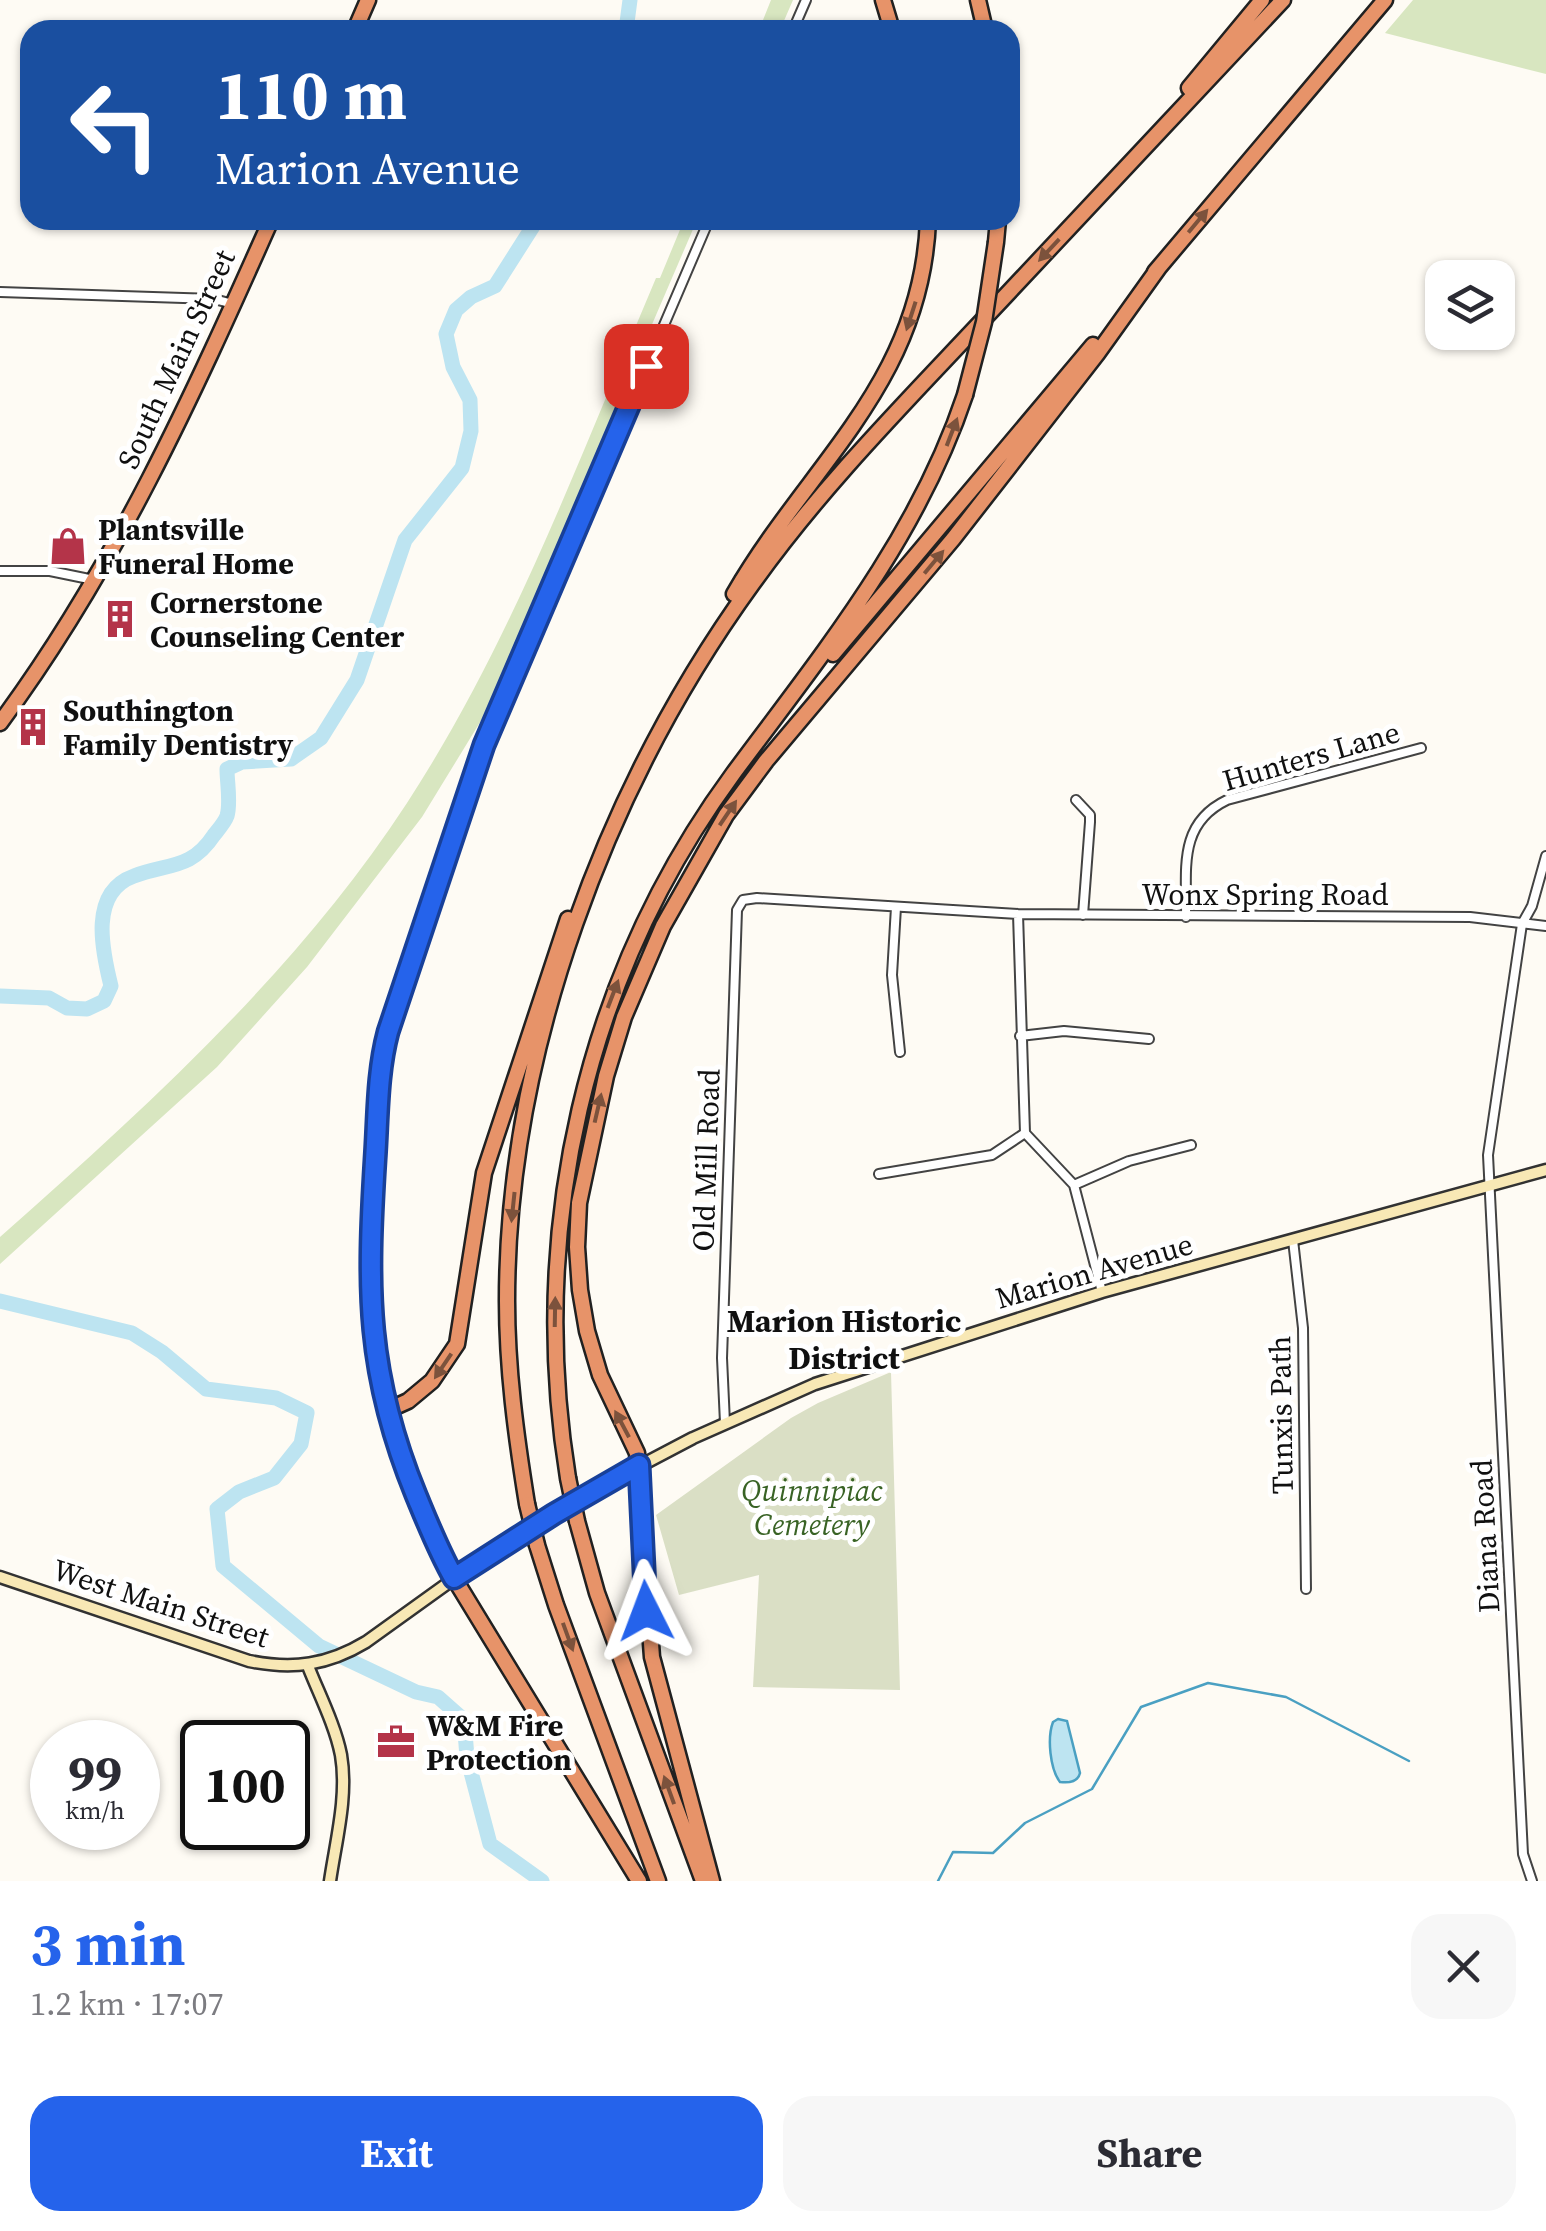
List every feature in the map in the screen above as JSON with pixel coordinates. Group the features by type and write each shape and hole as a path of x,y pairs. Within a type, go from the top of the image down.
{"highway":[{"path":"1078,218 1262,0"},
{"path":"696,668 750,586 820,496 1283,0"},
{"path":"752,750 1384,0"},
{"name":"South Main Street","path":"0,723 94,580 162,458 267,230"},
{"path":"386,1411 432,1382 457,1344 490,1152 564,932 649,754 739,586 865,410 889,370 908,326 921,280 927,230"},
{"path":"703,1881 597,1592 568,1478 556,1362 556,1265 567,1167 584,1087 608,1009 646,919 694,833 854,612 899,542 937,468 965,395 984,322 997,230"},
{"path":"712,1881 652,1657 639,1465 634,1445 608,1396 582,1310 577,1247 582,1186 602,1091 624,1017 648,957 684,884 747,786 953,540 1086,370 1160,266"},
{"path":"607,843 573,934 545,1028 515,1187 508,1260 508,1330 513,1400 537,1545 658,1881"},
{"path":"454,1578 638,1881"}],"main road":[{"name":"Marion Avenue","path":"308,1666 346,1653 382,1632 454,1578 639,1465 724,1423 843,1374 1102,1292 1546,1170"},
{"path":"386,1411 438,1548 454,1578"},
{"name":"West Main Street","path":"0,1578 249,1662 308,1666"},
{"path":"308,1666 336,1736 342,1767 342,1798 330,1881"}],"street":[{"path":"386,1411 374,1348 370,1278 381,1074 388,1032 484,745 705,230"},
{"path":"0,292 214,299 234,304"},
{"path":"0,571 50,571 94,580"},
{"name":"Hunters Lane","path":"1186,917 1190,836 1211,808 1227,800 1421,748"},
{"path":"1076,800 1090,815 1082,914"},
{"path":"1490,1187 1488,1155 1522,924 1532,906 1546,856"},
{"name":"Wonx Spring Road","path":"743,900 1018,914 1470,917 1546,926"},
{"name":"Old Mill Road","path":"724,1423 722,1358 736,930 737,910 743,900"},
{"path":"896,906 892,975 900,1052"},
{"path":"1018,914 1024,1133 1074,1185 1102,1292"},
{"path":"1020,1036 1064,1031 1149,1039"},
{"path":"879,1174 992,1154 1024,1133"},
{"path":"1074,1185 1129,1160 1192,1145"},
{"name":"Diana Road","path":"1490,1187 1524,1854 1532,1881"},
{"name":"Tunxis Path","path":"1293,1240 1303,1328 1306,1589"}],"green space":[{"path":"771,0 793,0 784,20 763,20"},
{"path":"1413,0 1546,0 1546,74 1385,33"},
{"path":"680,230 693,230 482,719 422,817 307,967 217,1067 0,1264 0,1237 218,1034 318,923 407,803 445,741 512,612 656,278 660,278"},
{"name":"Quinnipiac Cemetery","path":"891,1372 900,1690 753,1687 759,1575 679,1595 656,1515 791,1418"}],"water":[{"path":"1058,1719 1067,1721 1080,1773 1069,1782 1060,1782 1052,1762 1051,1729"}],"waterway":[{"path":"627,20 630,0"},
{"path":"0,996 49,998 67,1008 87,1009 104,1001 111,986 102,924 110,895 134,876 188,860 205,846 227,816 227,769 242,762 291,759 321,738 357,680 405,540 462,468 471,431 470,400 453,367 446,334 456,310 471,297 495,286 531,230"},
{"path":"0,1301 132,1333 206,1389 276,1398 307,1413 301,1444 274,1478 239,1492 217,1509 223,1566 319,1646 416,1692 438,1697 464,1720 467,1757 490,1844 542,1881"},
{"path":"938,1881 953,1852 993,1853 1025,1823 1092,1789 1141,1707 1208,1683 1286,1697 1409,1761"}],"place":[{"name":"Plantsville Funeral Home","path":"68,546"},
{"name":"Cornerstone Counseling Center","path":"120,619"},
{"name":"Southington Family Dentistry","path":"33,727"},
{"name":"W&M Fire Protection","path":"396,1742"}],"district":[{"name":"Marion Historic District","path":"844,1340"}],"route":[{"path":"646,366 484,745 388,1032 381,1074 370,1278 374,1348 386,1411 438,1548 454,1578 639,1465 646,1611"}]}
